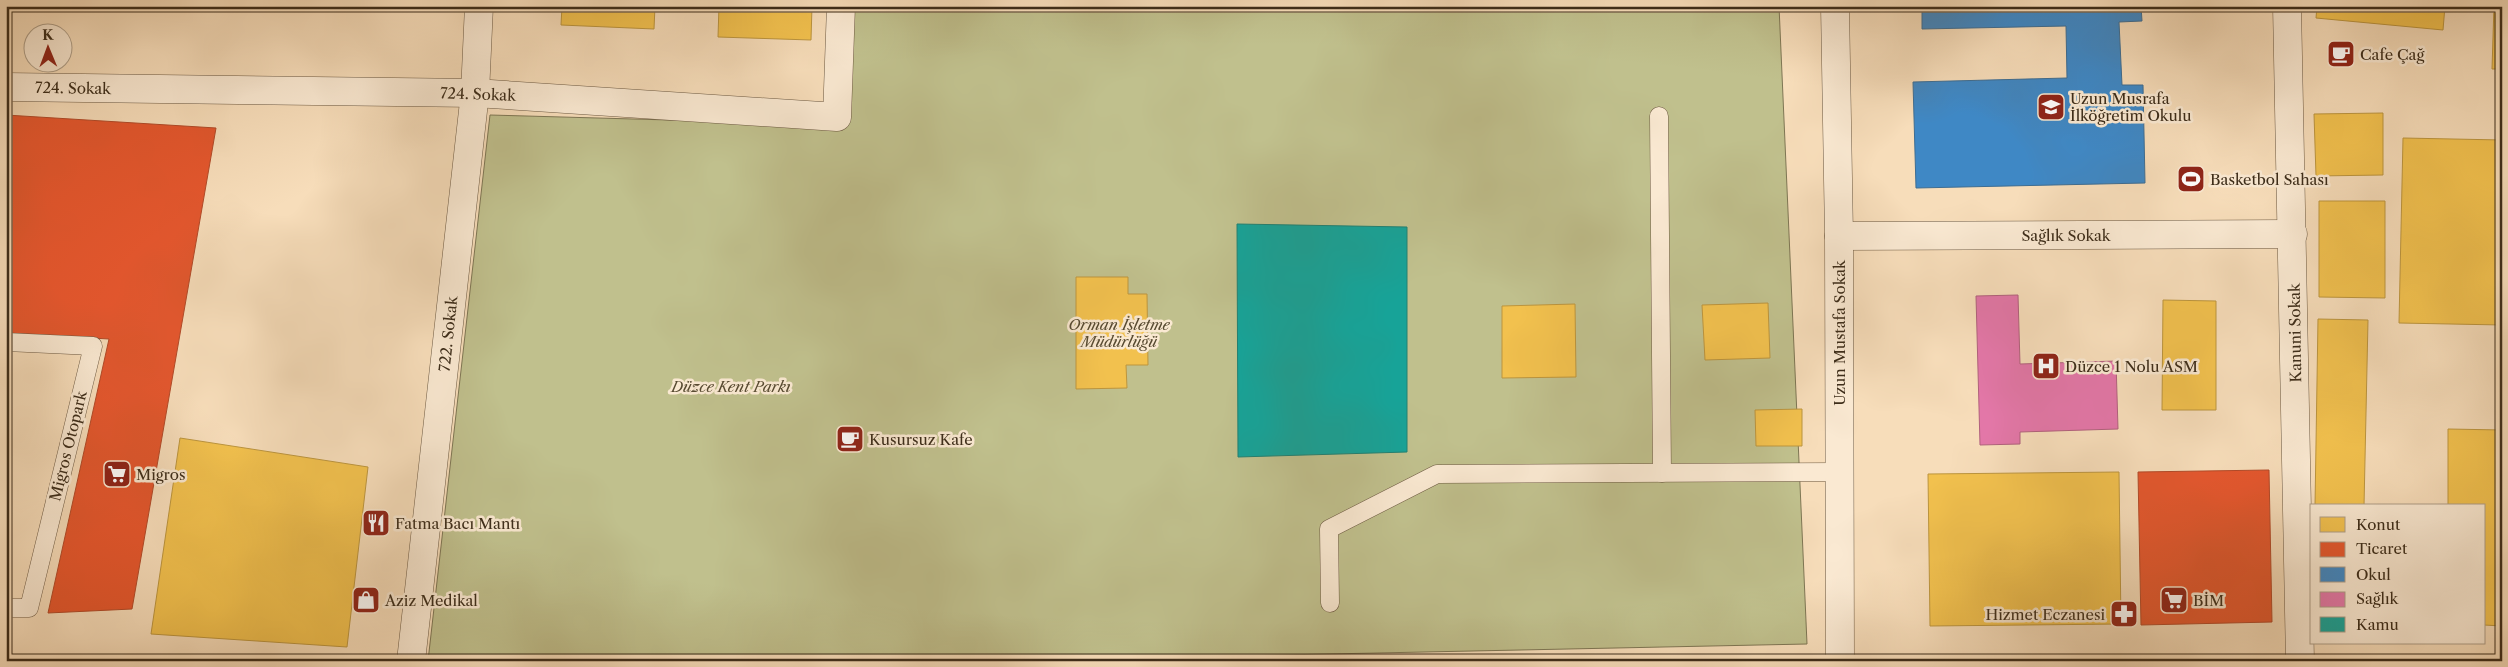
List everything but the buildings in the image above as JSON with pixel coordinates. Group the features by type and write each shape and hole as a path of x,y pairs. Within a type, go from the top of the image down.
{"street":[{"name":"722. Sokak","path":"411,661 475,93 479,6"},
{"name":"724. Sokak","path":"6,87 475,93 837,117 841,6"},
{"name":"Uzun Mustafa Sokak","path":"1835,6 1839,236 1840,661"},
{"name":"Kanuni Sokak","path":"2287,6 2300,661"},
{"name":"Sağlık Sokak","path":"1839,236 2293,234"}],"lane":[{"path":"1659,116 1662,473"},
{"name":"Migros Otopark","path":"6,342 93,346 29,608 6,608"},
{"path":"1330,603 1329,530 1437,474 1840,472"}],"green space":[{"name":"Orman İşletme Müdürlüğü","path":"853,6 1779,6 1807,644 994,661 428,661 490,115 848,125"}],"place":[{"name":"Cafe Çağ","path":"2341,54"},
{"name":"Uzun Musrafa İlköğretim Okulu","path":"2051,107"},
{"name":"Basketbol Sahası","path":"2191,179"},
{"name":"Düzce 1 Nolu ASM","path":"2046,366"},
{"name":"Kusursuz Kafe","path":"850,439"},
{"name":"Migros","path":"117,474"},
{"name":"Fatma Bacı Mantı","path":"376,523"},
{"name":"Aziz Medikal","path":"366,600"},
{"name":"BİM","path":"2174,600"},
{"name":"Hizmet Eczanesi","path":"2124,614"}],"park label":[{"name":"Düzce Kent Parkı","path":"731,386"}]}
